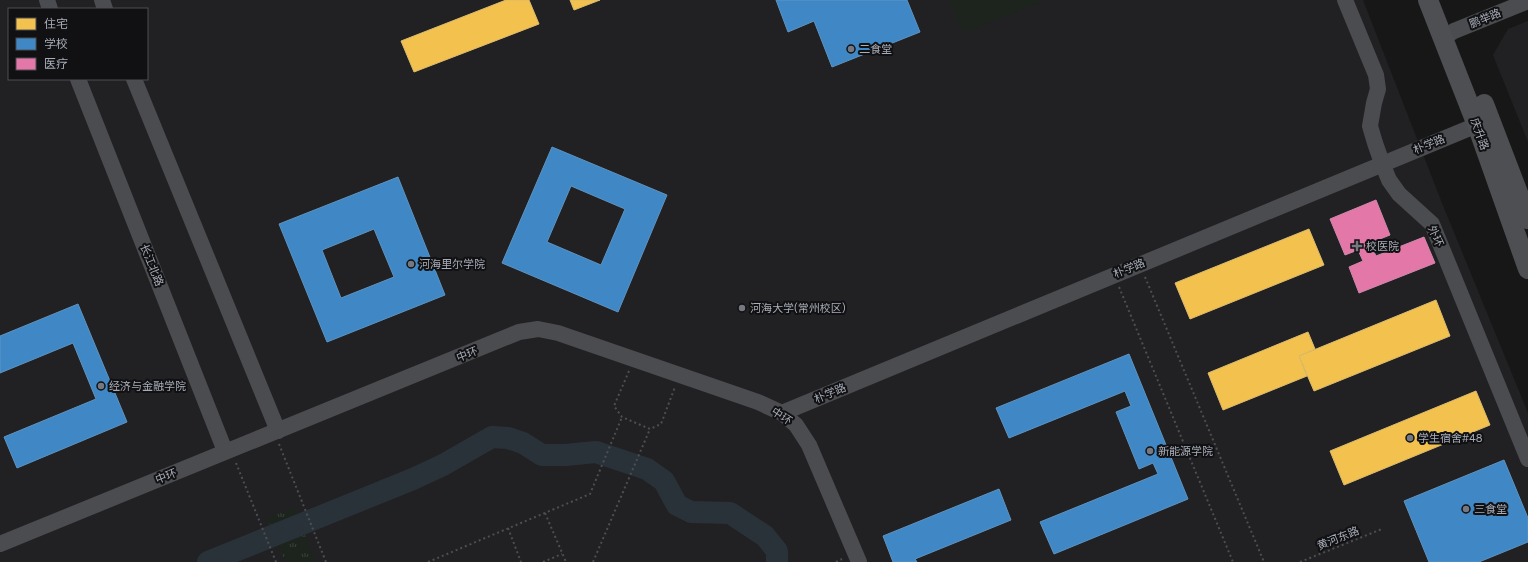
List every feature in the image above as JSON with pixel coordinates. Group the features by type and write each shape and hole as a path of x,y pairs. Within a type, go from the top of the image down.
{"main road":[{"name":"庆升路","path":"1428,0 1449,34 1528,219"},
{"name":"庆升路","path":"1443,0 1449,34 1477,125 1528,269"}],"street":[{"name":"外环","path":"1345,0 1376,75 1378,89 1370,126 1374,143 1389,180 1398,194 1432,224 1528,459"},
{"name":"鹏举路","path":"1449,34 1528,1"},
{"name":"长江北路","path":"78,80 228,450"},
{"path":"134,80 276,432"},
{"name":"朴学路","path":"782,413 1382,163 1477,125"},
{"name":"中环","path":"0,544 519,332 538,329 558,333 634,359 758,402 782,413 796,425 809,445 859,562"}],"path":[{"path":"1140,264 1264,562"},
{"path":"1114,275 1233,562"},
{"path":"634,359 614,406 622,417 650,429"},
{"path":"593,562 650,429 661,424 680,375"},
{"path":"428,562 590,494 622,417"},
{"path":"276,432 302,504 326,562"},
{"path":"228,450 276,562"},
{"path":"545,513 566,562"},
{"path":"507,529 521,562"},
{"name":"黄河东路","path":"1300,562 1382,529"},
{"path":"543,562 562,554"}],"shaded area":[{"name":"河海大学(常州校区)","path":"0,0 1363,0 1442,203 1528,413 1528,562 0,562"},
{"path":"1528,21 1528,142 1493,55 1508,29"}],"green space":[{"path":"950,0 1046,0 963,33"},
{"path":"294,507 316,562 285,562 267,518"}],"building: 住宅":[{"path":"506,0 529,0 539,24 414,72 401,41"},
{"path":"570,0 600,0 574,10"},
{"path":"1309,229 1324,265 1190,319 1175,283"},
{"path":"1436,300 1450,336 1314,391 1299,356"},
{"path":"1308,332 1315,349 1299,356 1307,376 1223,410 1208,373"},
{"name":"学生宿舍#48","path":"1476,391 1490,425 1344,485 1330,451"}],"building: 学校":[{"name":"二食堂","path":"776,0 907,0 920,32 832,67 814,21 788,32"},
{"path":"552,147 667,195 618,312 502,263","holes":["571,186 625,209 601,265 547,242"]},
{"name":"河海里尔学院","path":"398,177 445,295 327,342 279,224","holes":["374,229 394,277 341,298 322,250"]},
{"name":"经济与金融学院","path":"78,304 127,422 17,468 4,437 96,399 73,343 0,373 0,336"},
{"name":"新能源学院","path":"1129,354 1188,499 1054,554 1040,522 1158,474 1153,463 1139,469 1116,412 1131,406 1125,391 1009,438 996,408"},
{"name":"三食堂","path":"1504,460 1528,518 1528,542 1479,562 1429,562 1404,501"},
{"path":"999,489 1011,520 915,559 917,562 893,562 883,536"}],"building: 医疗":[{"name":"校医院","path":"1376,200 1390,235 1370,243 1376,256 1424,237 1435,263 1359,293 1349,267 1363,261 1358,250 1345,255 1330,219"}],"waterway":[{"path":"208,562 413,479 443,465 492,437 508,438 523,443 542,455 565,455 596,452 647,469 664,481 677,505 691,512 730,513 765,536 777,551 777,562"}],"place":[{"name":"二食堂","path":"851,49"},
{"name":"校医院","path":"1357,246"},
{"name":"河海里尔学院","path":"411,264"},
{"name":"河海大学(常州校区)","path":"742,308"},
{"name":"经济与金融学院","path":"101,386"},
{"name":"学生宿舍#48","path":"1410,438"},
{"name":"新能源学院","path":"1150,451"},
{"name":"三食堂","path":"1466,509"}]}
